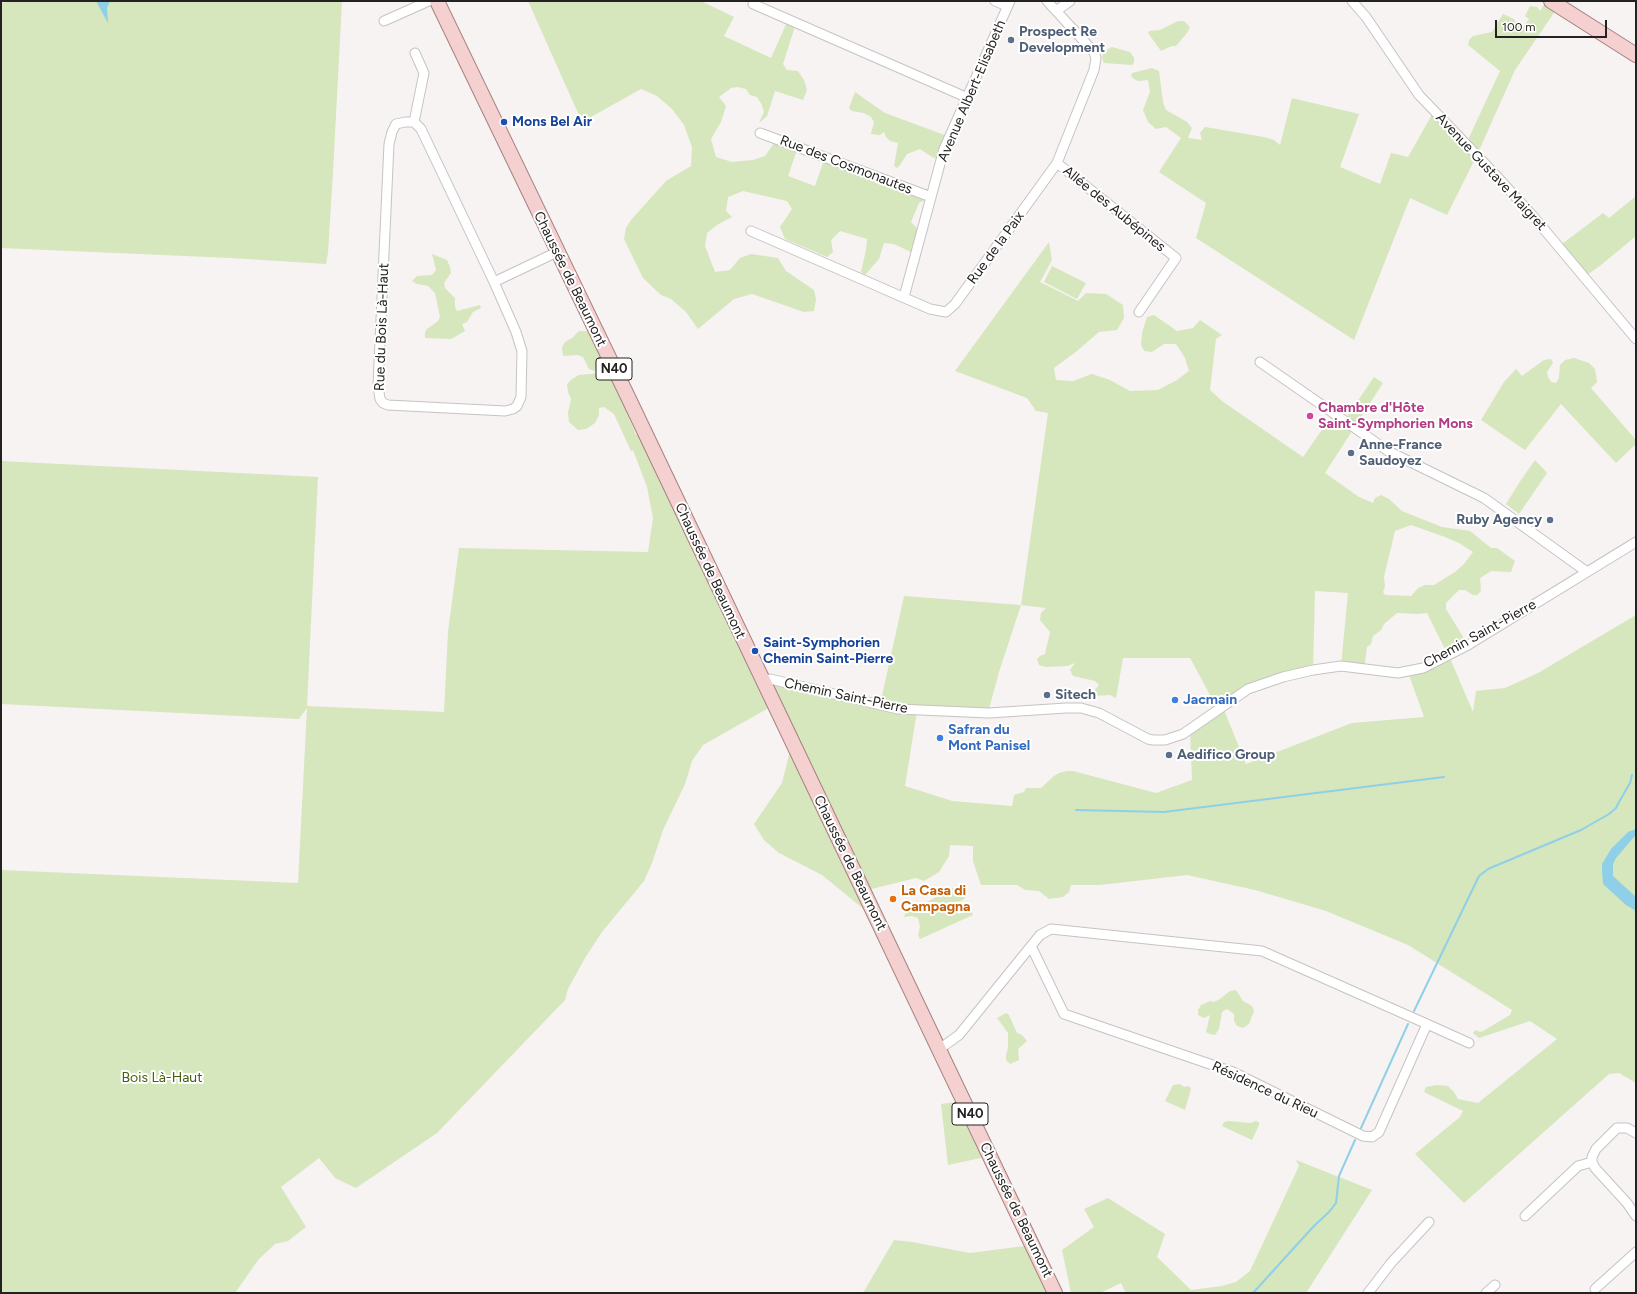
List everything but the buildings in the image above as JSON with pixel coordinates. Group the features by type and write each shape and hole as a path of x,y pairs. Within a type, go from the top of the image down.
{"main road":[{"name":"Chaussée de Beaumont","path":"437,1 1055,1293"},
{"path":"1551,1 1636,55"}],"street":[{"path":"384,21 429,1"},
{"path":"995,1 1009,4"},
{"name":"Rue de la Paix","path":"751,231 930,309 946,312 955,304 1057,164 1094,70 1096,58 1094,52 1047,1"},
{"path":"1056,11 1070,1"},
{"name":"Avenue Gustave Maigret","path":"1352,1 1366,18 1419,95 1532,215 1636,339"},
{"path":"753,4 968,98"},
{"name":"Avenue Albert-Elisabeth","path":"904,297 944,149 1009,4"},
{"path":"414,122 424,73 415,53"},
{"name":"Rue du Bois Là-Haut","path":"414,122 421,129 494,282 521,345 521,397 519,404 513,409 505,411 388,405 383,402 380,399 378,385 389,144 396,124 414,122"},
{"name":"Rue des Cosmonautes","path":"760,133 931,197"},
{"name":"Allée des Aubépines","path":"1057,164 1176,258 1139,312"},
{"path":"494,282 557,252"},
{"path":"1260,362 1388,451 1484,498 1587,572"},
{"name":"Chemin Saint-Pierre","path":"762,680 770,679 898,709 989,713 1080,708 1098,713 1153,740 1165,740 1183,734 1248,690 1283,677 1313,670 1342,666 1398,673 1423,668 1468,645 1636,542"},
{"path":"938,1047 945,1045 959,1035 1031,946 1045,931 1058,928 1262,950 1469,1043"},
{"name":"Résidence du Rieu","path":"1031,946 1064,1014 1233,1072 1362,1136 1372,1137 1378,1132 1428,1024"},
{"path":"1636,1133 1627,1128 1617,1128 1596,1149 1592,1162 1595,1168 1628,1203 1636,1216"},
{"path":"1525,1216 1578,1166 1592,1162"},
{"path":"1368,1293 1391,1263 1429,1222"},
{"path":"1595,1289 1636,1252"},
{"path":"1486,1293 1495,1284"}],"green space":[{"path":"12,1 342,1 333,172 326,264 231,258 1,248 1,3"},
{"path":"528,1 701,1 734,17 724,36 771,58 788,20 796,23 783,64 787,70 798,71 804,80 807,90 803,100 775,91 767,116 759,123 764,112 757,97 750,95 746,89 737,87 731,88 719,97 726,106 721,122 711,139 716,157 732,162 753,160 765,156 777,139 798,147 788,176 815,186 825,157 931,197 919,203 911,222 921,232 915,254 894,244 884,243 879,259 865,275 861,272 867,239 840,231 831,240 833,252 827,257 785,239 780,227 792,209 787,201 743,191 728,197 726,211 732,217 717,225 707,233 705,246 715,272 730,270 740,258 751,254 778,258 786,271 814,290 816,299 814,311 804,312 752,294 734,299 698,329 686,312 671,299 661,295 643,278 624,239 626,228 631,220 666,181 691,166 692,147 684,125 672,109 657,96 641,89 582,122"},
{"path":"1546,1 1562,1 1515,70 1477,155 1447,215 1410,198 1354,340 1196,238 1206,203 1159,172 1181,138 1166,127 1156,129 1148,122 1143,110 1150,92 1148,80 1138,81 1131,76 1132,73 1152,68 1159,71 1163,102 1166,110 1187,122 1192,128 1188,138 1202,140 1200,133 1205,127 1264,137 1274,140 1280,145 1292,98 1359,114 1340,167 1380,184 1391,153 1408,157 1434,111 1466,144 1500,71 1468,45 1469,40 1473,36 1492,32 1503,14 1514,19 1516,23 1523,27 1529,19 1525,16 1530,6 1537,7 1540,11"},
{"path":"1178,21 1184,21 1190,27 1187,33 1176,46 1172,46 1161,51 1148,33 1149,31 1160,30"},
{"path":"1112,47 1130,52 1134,58 1134,63 1132,65 1104,63 1102,58 1103,52"},
{"path":"855,92 885,113 950,137 941,160 932,157 920,149 907,154 897,168 894,166 898,143 890,141 884,132 880,135 871,134 874,122 871,117 864,113 852,111 849,108"},
{"path":"1636,196 1636,236 1587,275 1562,244 1603,213 1609,218"},
{"name":"Bois Là-Haut","path":"1049,242 1052,260 1040,282 1078,301 1086,293 1106,294 1123,305 1124,318 1117,330 1099,332 1054,368 1056,380 1073,381 1092,374 1110,380 1130,391 1158,390 1177,380 1189,371 1185,358 1176,344 1164,344 1152,352 1144,351 1141,345 1142,333 1147,317 1154,315 1177,331 1193,328 1200,320 1222,335 1216,339 1210,390 1222,401 1303,457 1333,414 1344,421 1374,377 1383,383 1325,473 1359,497 1373,503 1375,498 1381,495 1389,499 1402,511 1442,527 1470,531 1491,548 1497,548 1515,561 1511,572 1491,571 1480,578 1481,591 1477,595 1473,595 1465,590 1459,590 1446,603 1446,609 1468,645 1449,656 1473,712 1476,691 1505,688 1538,673 1636,615 1636,1083 1619,1073 1609,1074 1464,1203 1415,1154 1460,1117 1463,1111 1424,1092 1426,1087 1436,1085 1448,1086 1458,1099 1478,1103 1557,1039 1530,1021 1479,1038 1473,1033 1476,1030 1480,1032 1483,1031 1510,1015 1512,1010 1408,945 1326,911 1255,890 1187,875 1100,885 1071,885 1069,892 1063,897 1049,899 1039,891 1025,890 1017,885 981,885 973,861 973,846 950,845 949,856 939,872 924,881 916,878 863,891 877,920 822,875 779,853 764,840 754,824 782,783 792,743 774,705 703,745 692,761 685,784 663,830 652,863 644,881 602,932 585,958 568,989 565,1000 437,1133 356,1188 335,1178 319,1158 281,1187 306,1227 288,1241 275,1244 258,1260 235,1293 1,1293 1,870 298,883 307,708 299,719 1,704 1,461 318,477 307,706 444,712 448,632 459,548 648,552 653,518 647,487 633,450 631,451 614,414 604,407 599,408 599,415 595,423 586,429 578,430 569,422 568,413 571,399 567,384 579,375 600,373 589,369 583,357 578,355 563,356 562,347 565,342 579,331 592,331 636,435 643,430 762,680 880,705 904,596 1021,605 1048,413 1036,411 1027,398 955,371","holes":["1411,525 1459,543 1473,552 1464,564 1455,572 1434,585 1425,585 1418,588 1411,596 1385,595 1383,592 1385,587 1384,577 1395,531","1315,591 1348,593 1341,666 1364,669 1367,647 1371,644 1373,636 1381,630 1384,624 1397,613 1427,613 1448,655 1408,672 1424,717 1352,723 1246,764 1224,710 1258,686 1313,670","1021,605 1046,608 1041,613 1040,620 1050,632 1045,654 1037,659 1039,665 1046,667 1067,666 1075,663 1070,670 1073,676 1095,681 1099,685 1094,691 1094,696 1110,695 1116,698 1123,658 1190,658 1216,706 1190,730 1192,780 1156,793 1073,771 1067,771 1054,776 1041,788 1026,788 1024,792 1014,795 1012,806 952,801 905,786 917,711 989,709 999,672"]},
{"path":"432,254 447,260 451,273 444,283 445,288 455,298 455,307 457,311 480,305 481,308 473,312 467,322 462,324 465,331 451,339 425,338 425,332 427,329 438,321 440,317 435,293 428,286 417,284 412,281 417,276 432,275 436,270"},
{"path":"1052,266 1086,283 1077,299 1044,282"},
{"path":"1574,358 1589,363 1595,369 1597,382 1591,388 1636,440 1636,444 1616,463 1561,404 1525,450 1481,420 1504,382 1516,369 1522,376 1544,360 1551,359 1553,363 1547,372 1548,377 1551,382 1556,383 1559,378 1560,365 1565,360"},
{"path":"1535,460 1547,473 1519,514 1506,504"},
{"path":"942,888 952,888 963,894 965,898 961,901 955,902 955,912 959,914 964,912 969,906 973,915 920,939 918,935 920,927 918,918 912,916 904,917 905,914 936,897 938,891"},
{"path":"1236,990 1243,1001 1252,1006 1254,1011 1249,1024 1243,1028 1237,1026 1234,1021 1234,1014 1227,1009 1222,1012 1219,1029 1215,1035 1206,1032 1210,1015 1204,1018 1198,1015 1198,1010 1201,1005 1210,1001 1214,1002 1230,991"},
{"path":"1006,1013 1009,1015 1017,1033 1022,1035 1027,1041 1018,1049 1019,1060 1010,1064 1006,1060 1008,1033 997,1018"},
{"path":"1180,1084 1184,1087 1189,1086 1191,1089 1185,1110 1165,1101 1173,1085"},
{"path":"963,1101 990,1156 948,1165 941,1104"},
{"path":"1255,1121 1259,1122 1259,1125 1252,1140 1222,1126 1224,1122 1251,1123"},
{"path":"1296,1160 1372,1190 1306,1293 1126,1293 1121,1283 1100,1293 1071,1293 1062,1250 1094,1227 1084,1209 1108,1198 1165,1234 1157,1257 1191,1290 1222,1286 1236,1282 1250,1271 1299,1166"},
{"path":"894,1240 970,1253 1032,1245 1055,1293 863,1293"}],"water":[{"path":"96,1 110,1 107,8 108,23"},
{"path":"1636,829 1636,836 1616,858 1613,864 1613,876 1636,897 1636,911 1626,905 1603,884 1602,864 1611,849 1628,832"}],"waterway":[{"path":"1414,1011 1479,876 1488,869 1581,830 1609,814 1616,808 1630,783 1632,775"},
{"path":"1076,810 1164,812 1444,777"},
{"path":"1361,1128 1408,1024"},
{"path":"1253,1293 1336,1203 1339,1176 1355,1140"}],"place":[{"name":"Prospect Re Development","path":"1011,40"},
{"name":"Mons Bel Air","path":"504,122"},
{"name":"Chambre d'Hôte Saint-Symphorien Mons","path":"1310,416"},
{"name":"Anne-France Saudoyez","path":"1351,453"},
{"name":"Ruby Agency","path":"1550,520"},
{"name":"Saint-Symphorien Chemin Saint-Pierre","path":"755,651"},
{"name":"Sitech","path":"1047,695"},
{"name":"Jacmain","path":"1175,700"},
{"name":"Safran du Mont Panisel","path":"940,738"},
{"name":"Aedifico Group","path":"1169,755"},
{"name":"La Casa di Campagna","path":"893,899"}]}
